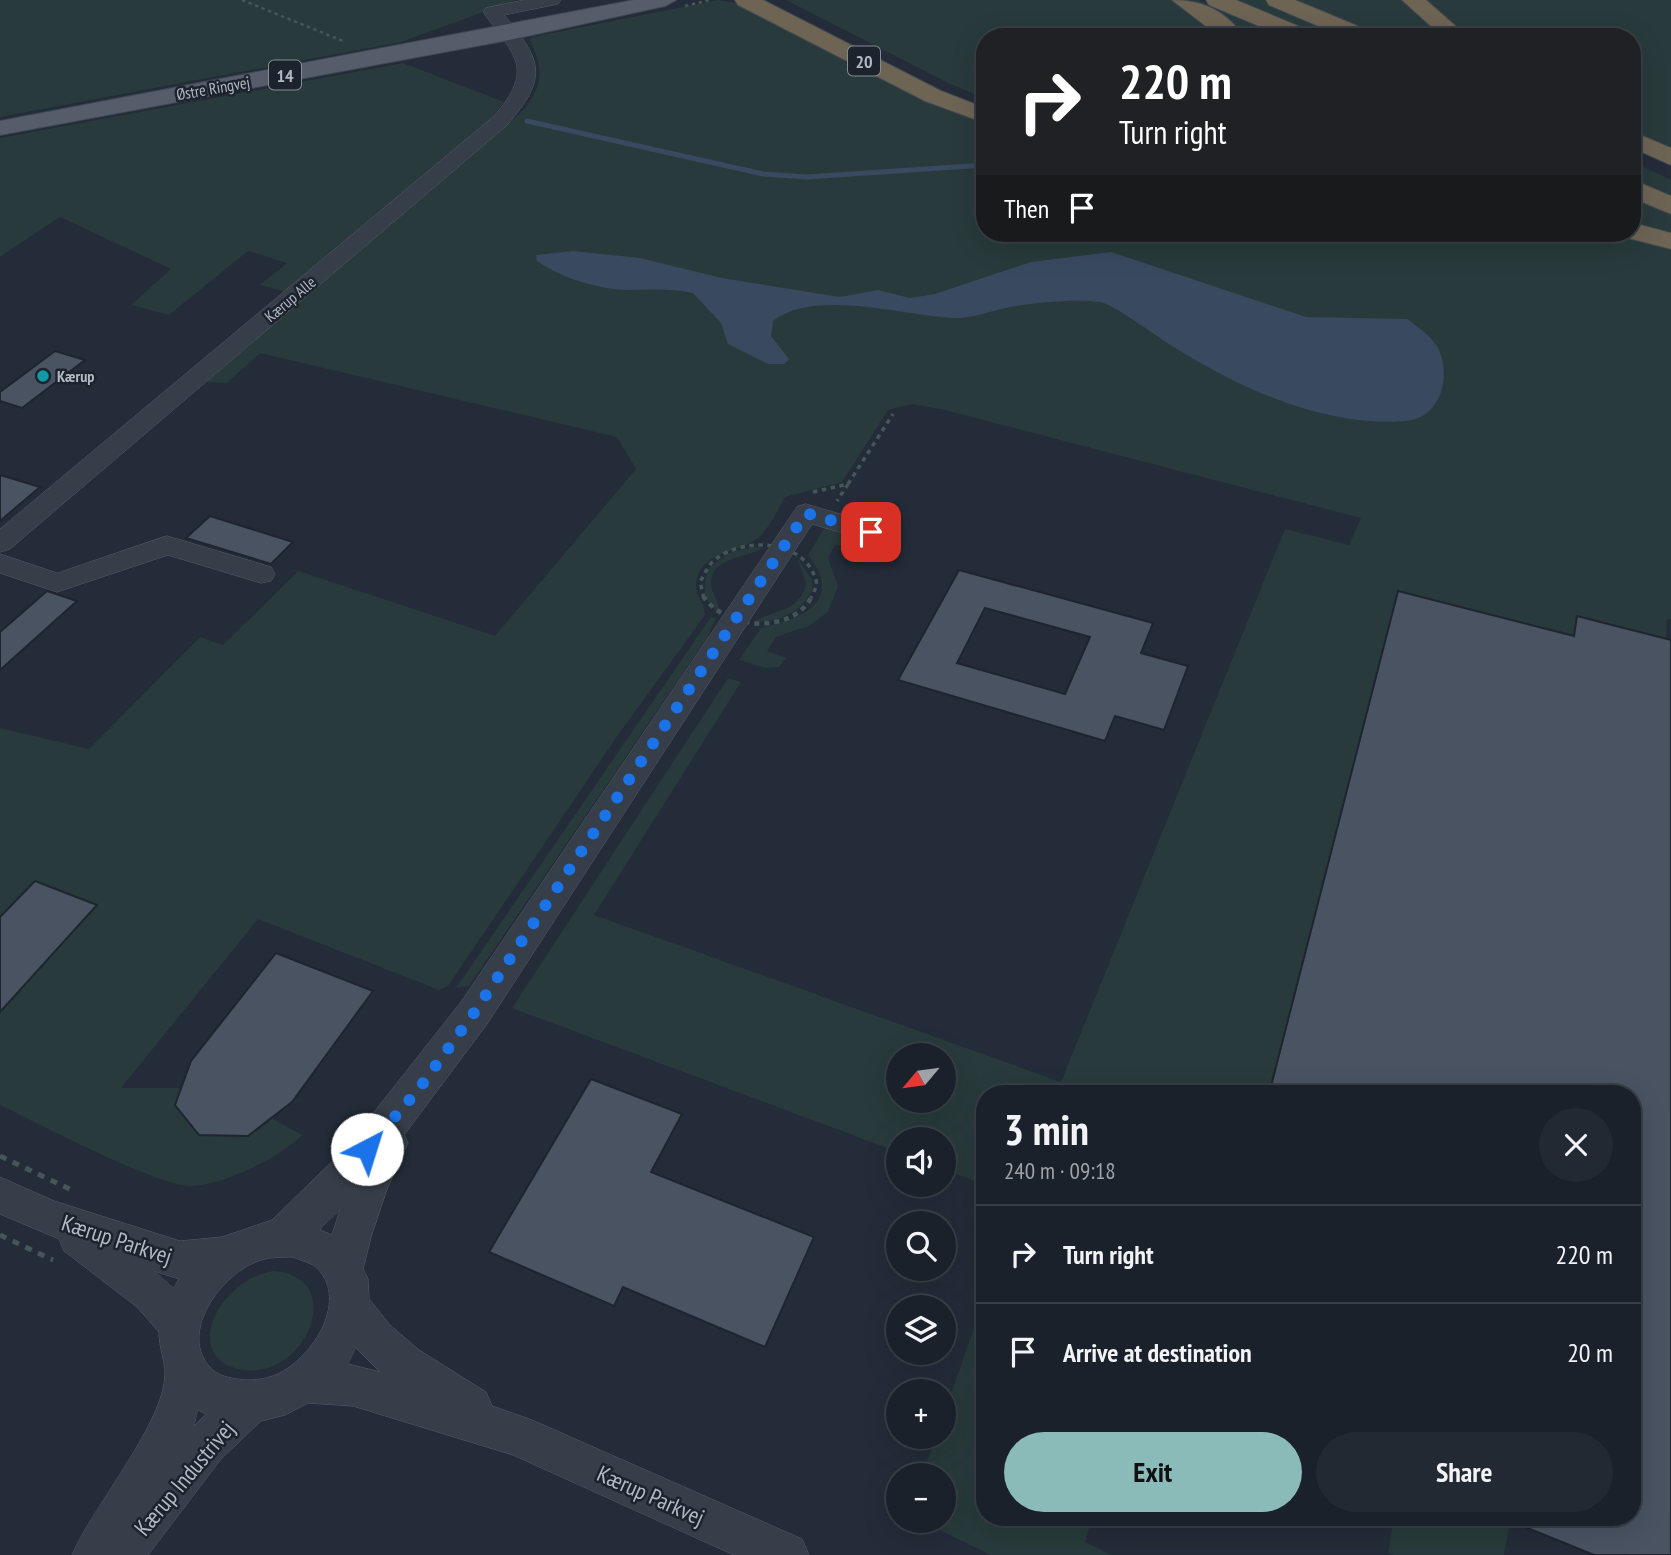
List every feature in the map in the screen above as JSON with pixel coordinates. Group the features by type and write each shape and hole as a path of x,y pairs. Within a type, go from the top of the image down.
{"highway":[{"name":"20","path":"746,0 933,96 976,113"},
{"name":"20","path":"774,0 926,81 976,101"},
{"path":"1183,0 1224,28"},
{"path":"1217,0 1282,28"},
{"path":"1277,0 1343,28"},
{"path":"1413,0 1446,28"},
{"path":"1641,143 1671,158"},
{"path":"1641,159 1671,173"},
{"path":"1641,192 1671,206"},
{"path":"1641,232 1671,241"}],"main road":[{"name":"Østre Ringvej","path":"0,128 509,33 665,0"}],"street":[{"path":"509,33 492,12 552,0"},
{"name":"Kærup Alle","path":"0,543 500,121 523,95 529,69 522,47 509,33"},
{"path":"281,1238 305,1219 418,1090 474,1013 806,513 871,532"},
{"path":"0,563 57,583 166,545 261,574"},
{"path":"347,1288 317,1245 281,1238 254,1243 228,1256 196,1287 180,1324 179,1349 187,1371 193,1381 211,1395 223,1400 250,1402 279,1396 305,1382 336,1348 347,1288 349,1238 370,1178 418,1090"},
{"name":"Kærup Parkvej","path":"0,1195 48,1217 180,1260 228,1256"},
{"name":"Kærup Parkvej","path":"48,1217 124,1271 180,1324"},
{"name":"Kærup Parkvej","path":"347,1288 369,1336 418,1376 517,1435 786,1555"},
{"name":"Kærup Industrivej","path":"95,1555 172,1426 187,1371"},
{"name":"Kærup Parkvej","path":"305,1382 353,1385 517,1435"},
{"name":"Kærup Industrivej","path":"120,1555 206,1444 250,1402"}],"path":[{"path":"242,0 344,41"},
{"path":"848,484 893,414"}],"shaded area":[{"path":"0,0 516,0 401,42 0,117"},
{"path":"718,0 737,3 905,91 976,119 976,242 1641,240 1671,249 1671,619 1667,619 1666,639 1576,617 1574,636 1275,1085 976,1085 976,1182 956,1174 956,1127 886,1127 886,1148 512,1008 728,678 741,682 594,915 952,1043 886,1043 886,1113 956,1113 956,1044 1061,1082 1285,529 1349,545 1361,518 945,410 912,404 888,410 842,482 785,497 770,524 758,538 721,554 704,565 696,584 705,615 618,735 448,986 439,990 258,919 121,1088 182,1088 176,1105 199,1135 248,1136 271,1118 302,1135 292,1144 266,1161 236,1175 206,1184 176,1184 127,1166 0,1105 0,728 89,749 200,637 223,645 298,571 495,636 636,469 617,437 260,353 227,383 202,382 463,157 514,120 536,90 539,77 537,58 530,40 532,37"},
{"path":"786,0 1172,0 1211,28 976,28 976,94 950,84"},
{"path":"1190,0 1199,0 1263,28 1232,28 1215,13"},
{"path":"1230,0 1265,0 1331,28 1294,28"},
{"path":"1294,0 1404,0 1438,28 1361,28"},
{"path":"1424,0 1671,0 1671,150 1641,135 1641,28 1458,28"},
{"path":"403,63 504,102 490,120 287,292 260,285 287,263 248,251 169,315 131,305 171,269 60,217 0,257 0,138"},
{"path":"1641,166 1671,180 1671,198 1641,184"},
{"path":"1641,201 1671,215 1671,238 1641,229"},
{"path":"825,527 855,536 856,540 852,549 835,545 828,558 838,586 828,612 809,626 776,637 767,651 786,658 779,667 765,668 739,660 761,628 804,613 819,598 822,588 820,575 808,555"},
{"path":"753,547 763,548 722,564 712,576 711,585 719,612 709,603 705,592 709,568 729,553"},
{"path":"797,558 813,581 807,599 784,617 755,621 794,604 804,592 806,582"},
{"path":"711,617 716,618 707,638 469,986 456,988"},
{"path":"273,1271 297,1278 310,1291 314,1309 310,1328 298,1347 282,1361 261,1370 238,1369 221,1361 212,1349 210,1334 214,1318 237,1288 254,1277"},
{"path":"976,1322 976,1526 1089,1526 1085,1542 1112,1555 991,1555 946,1533 956,1533 956,1463 926,1463 932,1449 956,1449 956,1379"},
{"path":"1392,1526 1509,1526 1504,1555 1388,1553"}],"water":[{"path":"573,251 640,258 722,278 840,297 878,290 910,298 935,294 1031,262 1111,252 1306,317 1407,319 1438,348 1444,371 1443,383 1435,404 1427,413 1405,421 1345,418 1315,412 1257,391 1202,364 1107,304 1080,301 1008,307 961,318 860,306 812,306 791,311 773,321 771,336 789,359 784,364 768,364 728,344 721,323 693,293 604,287 580,282 537,261 536,255"}],"building":[{"name":"Kærup","path":"55,351 85,360 22,408 0,401 0,392"},
{"path":"0,475 40,487 0,521"},
{"path":"210,516 293,542 271,564 186,538"},
{"path":"959,570 1153,623 1141,653 1188,666 1164,730 1115,716 1105,741 898,680","holes":["985,608 1090,637 1065,694 957,663"]},
{"path":"47,591 77,601 0,670 0,632"},
{"path":"1398,591 1574,636 1577,616 1671,640 1671,1555 1594,1555 1523,1526 1641,1526 1641,1085 1271,1085"},
{"path":"35,881 97,905 0,1012 0,917"},
{"path":"276,953 373,991 292,1102 248,1136 199,1135 175,1105 191,1061"},
{"path":"591,1079 682,1114 651,1172 814,1237 765,1347 623,1287 614,1306 489,1252"}],"waterway":[{"path":"527,121 763,174 807,177 976,166"}],"place":[{"name":"Kærup","path":"43,376"}],"route":[{"path":"367,1149 418,1090 474,1013 806,513 871,532"}]}
